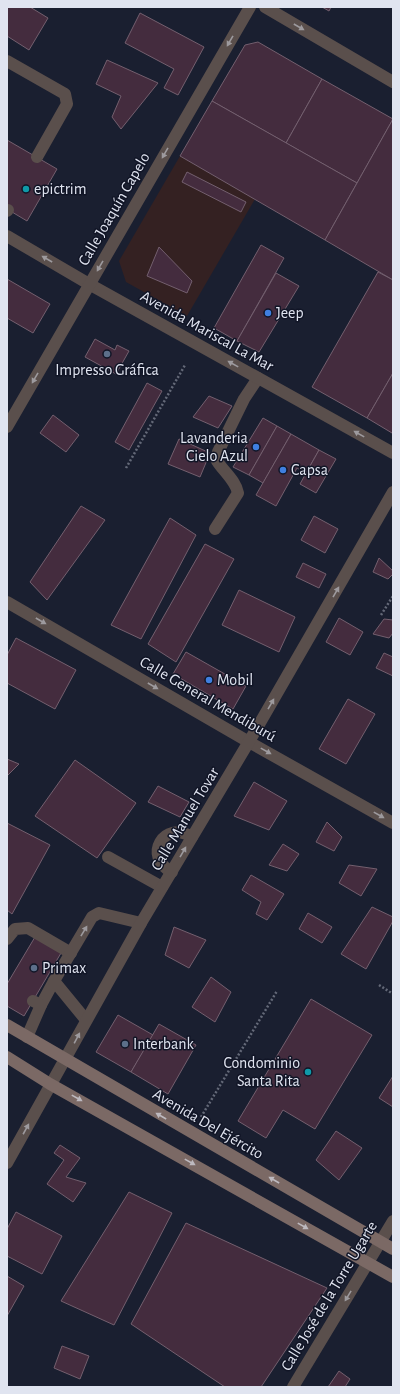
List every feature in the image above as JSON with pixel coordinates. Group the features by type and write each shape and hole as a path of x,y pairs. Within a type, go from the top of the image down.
{"main road":[{"name":"Avenida Del Ejército","path":"7,1026 393,1249"},
{"path":"7,1057 50,1084 393,1277"}],"street":[{"name":"Calle Joaquín Capelo","path":"7,427 250,7"},
{"path":"265,7 393,82"},
{"path":"7,61 65,94 67,104 37,157"},
{"name":"Avenida Mariscal La Mar","path":"7,236 89,284 393,453"},
{"path":"215,529 238,494 237,486 222,470 217,462 218,452 244,399 258,378"},
{"name":"Calle Manuel Tovar","path":"7,1163 141,923 249,742 393,492"},
{"name":"Calle General Mendiburú","path":"7,602 249,742 393,823"},
{"path":"172,872 165,869 160,863 157,849 160,842 165,836 179,831 192,837"},
{"path":"108,857 162,887"},
{"path":"27,1037 37,1003 54,981 92,917 99,913 141,923"},
{"path":"7,939 16,929 28,928 70,954"},
{"path":"54,981 86,1020"},
{"name":"Calle José de la Torre Ugarte","path":"293,1387 393,1221"}],"path":[{"path":"126,468 185,365"},
{"path":"382,615 393,596"},
{"path":"379,985 393,994"},
{"path":"192,1133 277,991"}],"shaded area":[{"path":"180,156 255,199 187,316 126,282 119,261"}],"building":[{"path":"7,7 30,7 48,18 29,50 7,36"},
{"path":"322,7 331,7 329,11"},
{"path":"140,13 204,47 178,95 164,88 174,69 125,43"},
{"path":"258,42 322,79 286,143 212,101 245,45"},
{"path":"107,60 158,83 121,129 112,117 121,96 96,84"},
{"path":"322,79 393,119 357,183 286,143"},
{"path":"212,101 357,183 325,240 180,156"},
{"path":"393,119 393,280 325,240"},
{"name":"epictrim","path":"7,140 57,169 27,221 7,209"},
{"path":"187,172 246,202 241,212 182,182"},
{"path":"261,245 284,258 237,341 214,328"},
{"path":"159,247 192,281 187,293 147,276"},
{"path":"378,272 393,280 393,373 367,418 312,387"},
{"name":"Jeep","path":"276,273 299,286 259,352 237,341"},
{"path":"7,279 50,304 33,333 7,318"},
{"name":"Impresso Gráfica","path":"95,339 115,350 117,345 129,351 116,374 85,357"},
{"path":"393,373 393,433 392,433 367,418"},
{"path":"147,383 162,391 129,450 115,442"},
{"path":"209,396 232,406 218,428 193,417"},
{"path":"53,415 79,435 66,452 40,433"},
{"name":"Lavanderia Cielo Azul","path":"263,418 277,426 249,475 233,467"},
{"path":"277,426 291,434 263,483 249,475"},
{"name":"Capsa","path":"291,434 319,450 306,473 297,468 276,506 256,495"},
{"path":"179,439 210,453 200,477 168,464"},
{"path":"319,450 336,459 316,493 300,484"},
{"path":"81,506 105,520 47,600 30,582"},
{"path":"314,516 338,529 325,553 301,540"},
{"path":"170,518 196,535 141,639 111,625"},
{"path":"205,544 234,559 176,662 148,644"},
{"path":"379,558 393,571 393,574 388,579 373,572"},
{"path":"303,563 326,574 319,588 296,577"},
{"path":"239,590 295,617 279,652 222,625"},
{"path":"339,618 363,632 350,655 326,642"},
{"path":"384,619 393,620 393,633 389,638 373,634"},
{"path":"16,638 76,670 55,709 7,683 7,655"},
{"name":"Mobil","path":"186,652 246,686 233,709 173,674"},
{"path":"384,653 393,657 393,676 376,668"},
{"path":"348,699 375,714 346,764 319,749"},
{"path":"7,759 19,764 7,776"},
{"path":"75,760 136,803 97,858 35,816"},
{"path":"254,782 287,801 269,830 234,816"},
{"path":"158,786 189,802 180,817 148,802"},
{"path":"327,822 342,837 334,851 316,842"},
{"path":"7,823 50,845 12,914 7,910"},
{"path":"283,844 299,854 287,871 269,865"},
{"path":"349,865 377,869 361,896 339,883"},
{"path":"251,875 284,894 267,920 256,914 261,902 242,890"},
{"path":"372,907 393,917 393,921 366,969 341,954"},
{"path":"308,913 332,927 322,943 299,929"},
{"path":"174,927 206,940 189,968 165,955"},
{"name":"Primax","path":"35,937 61,953 24,1016 7,1006 7,984"},
{"path":"211,977 231,992 215,1022 192,1007"},
{"name":"Condominio Santa Rita","path":"311,999 372,1035 315,1129 283,1110 266,1138 238,1121"},
{"name":"Interbank","path":"118,1015 153,1035 131,1072 96,1052"},
{"path":"159,1024 196,1045 168,1094 131,1072"},
{"path":"393,1076 393,1107 379,1098"},
{"path":"336,1131 362,1148 339,1180 316,1160"},
{"path":"60,1145 80,1158 66,1177 86,1183 73,1202 47,1184 64,1160 54,1153"},
{"path":"129,1192 172,1213 114,1325 61,1301"},
{"path":"16,1212 62,1236 42,1274 7,1256 7,1229"},
{"path":"186,1223 327,1288 261,1387 225,1387 131,1324"},
{"path":"7,1276 24,1286 7,1316"},
{"path":"62,1346 89,1356 80,1379 54,1368"},
{"path":"339,1371 350,1379 345,1387 328,1387"}],"place":[{"name":"epictrim","path":"26,189"},
{"name":"Jeep","path":"268,313"},
{"name":"Impresso Gráfica","path":"107,354"},
{"name":"Lavanderia Cielo Azul","path":"256,447"},
{"name":"Capsa","path":"283,470"},
{"name":"Mobil","path":"209,680"},
{"name":"Primax","path":"34,968"},
{"name":"Interbank","path":"125,1044"},
{"name":"Condominio Santa Rita","path":"308,1072"}]}
